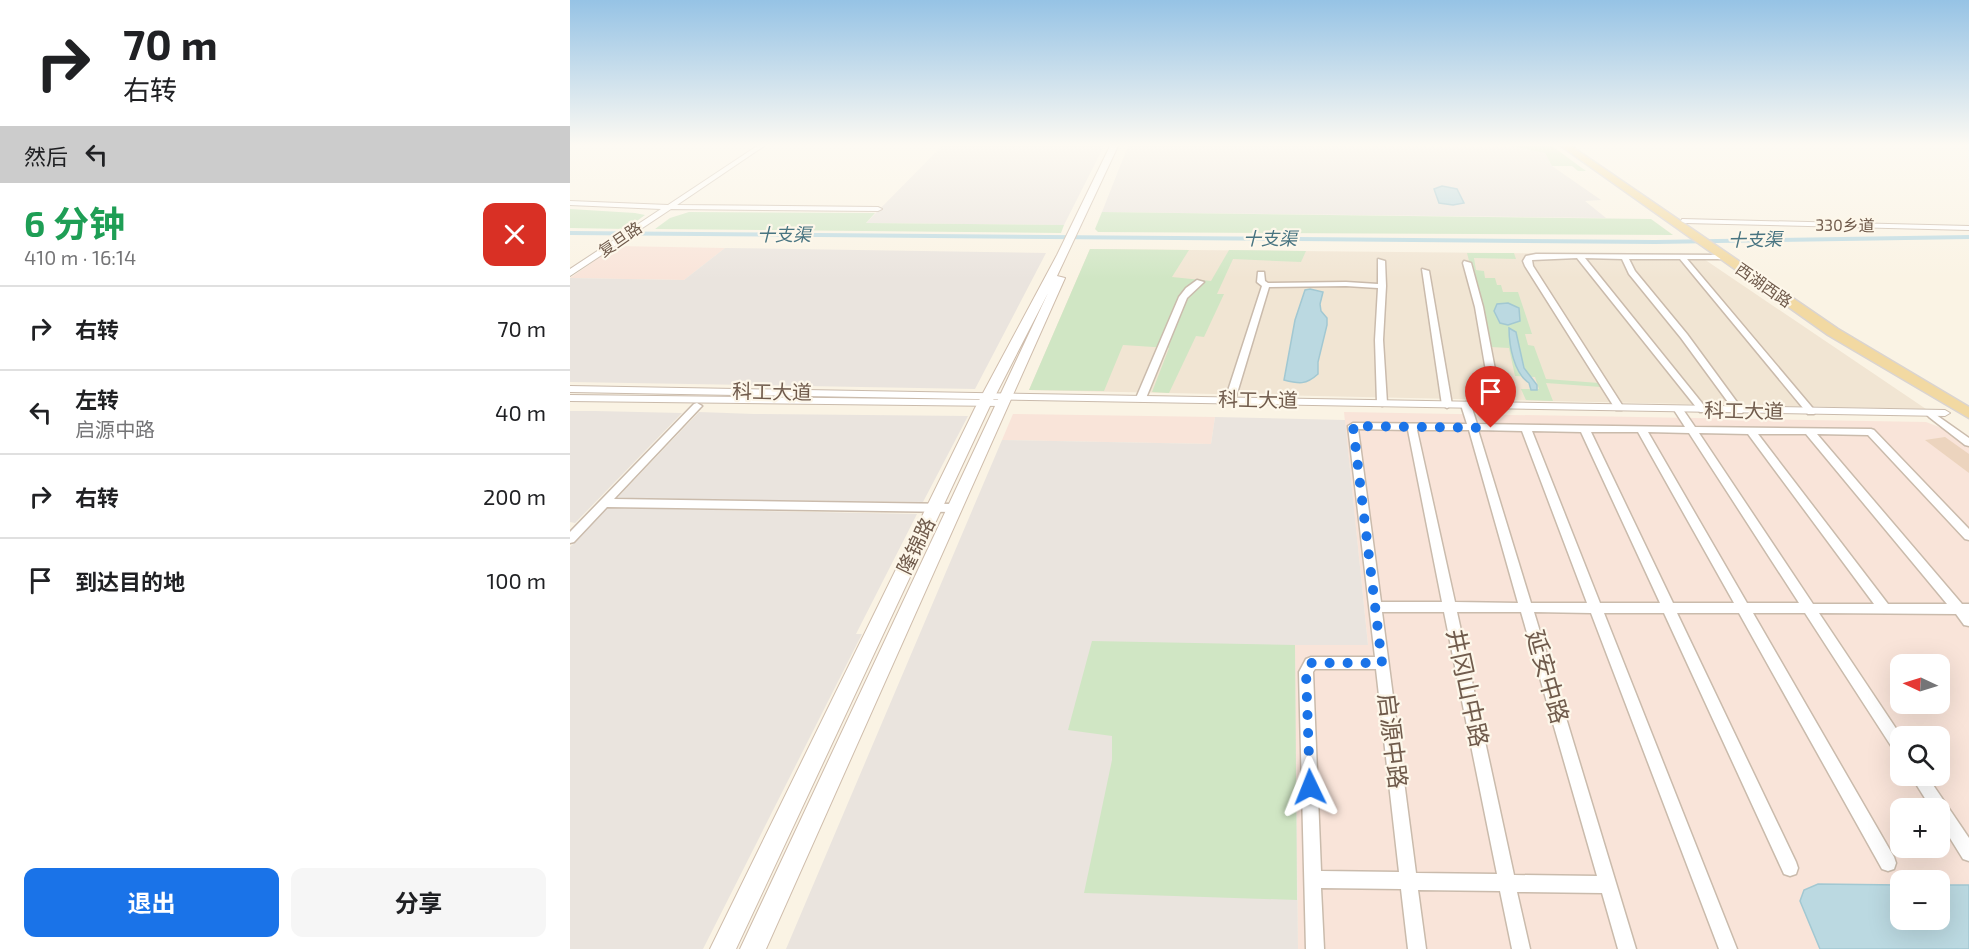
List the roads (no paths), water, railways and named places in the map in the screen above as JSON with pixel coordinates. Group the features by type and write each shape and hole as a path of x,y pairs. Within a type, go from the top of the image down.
{"main road":[{"name":"隆锦路","path":"723,949 934,508 995,399 1066,255 1095,190"},
{"name":"隆锦路","path":"1080,225 1098,190"},
{"name":"西湖西路","path":"1631,190 1694,232 1833,332 1969,413"},
{"name":"西湖西路","path":"1642,190 1685,221 1694,232"},
{"name":"西湖西路","path":"1722,253 1860,340 1969,404"},
{"name":"隆锦路","path":"753,949 954,508 995,399"}],"street":[{"name":"复旦路","path":"570,273 693,190"},
{"path":"570,203 668,207 878,208"},
{"name":"330乡道","path":"1685,221 1969,228"},
{"path":"1619,408 1527,261 1536,256 1681,256 1722,253"},
{"path":"1579,256 1704,410"},
{"path":"1624,256 1632,272 1684,336 1739,411"},
{"path":"1681,256 1811,412"},
{"path":"1381,261 1379,340 1382,403"},
{"path":"1467,263 1479,307 1497,406"},
{"path":"1425,271 1447,405"},
{"path":"1261,274 1261,282 1266,285 1382,286"},
{"path":"1141,398 1183,297 1200,282"},
{"path":"1230,400 1266,285"},
{"name":"科工大道","path":"570,389 995,399"},
{"name":"科工大道","path":"570,398 1141,398 1679,410 1946,413"},
{"name":"延安中路","path":"1466,405 1627,949"},
{"path":"570,539 697,406"},
{"path":"1679,410 1890,732"},
{"path":"1932,416 1969,443"},
{"name":"启源中路","path":"1412,427 1353,426 1377,607 1417,949"},
{"path":"1412,427 1871,432 1969,536"},
{"name":"井冈山中路","path":"1412,427 1521,949"},
{"path":"1526,429 1728,949"},
{"path":"1585,429 1790,868"},
{"path":"1641,429 1888,863"},
{"path":"1750,430 1885,609"},
{"path":"1809,431 1964,609 1969,621"},
{"path":"604,503 954,508"},
{"path":"1377,607 1964,609"},
{"path":"1315,949 1306,672 1311,663 1382,663"},
{"path":"1925,786 1969,853"},
{"path":"1312,879 1608,885"}],"water":[{"path":"1434,190 1458,190 1464,203 1453,205 1439,203"},
{"path":"1305,290 1323,292 1321,311 1327,318 1318,362 1318,374 1302,383 1284,380 1295,320"},
{"path":"1508,303 1519,308 1520,321 1508,325 1500,323 1494,311 1497,304"},
{"path":"1509,328 1516,332 1524,368 1537,385 1537,390 1531,390 1529,383 1516,366 1511,351"},
{"path":"1818,884 1890,885 1890,930 1950,930 1950,885 1969,885 1969,949 1820,949 1800,901 1804,890"}],"waterway":[{"name":"十支渠","path":"570,233 1655,242 1969,237"}]}
